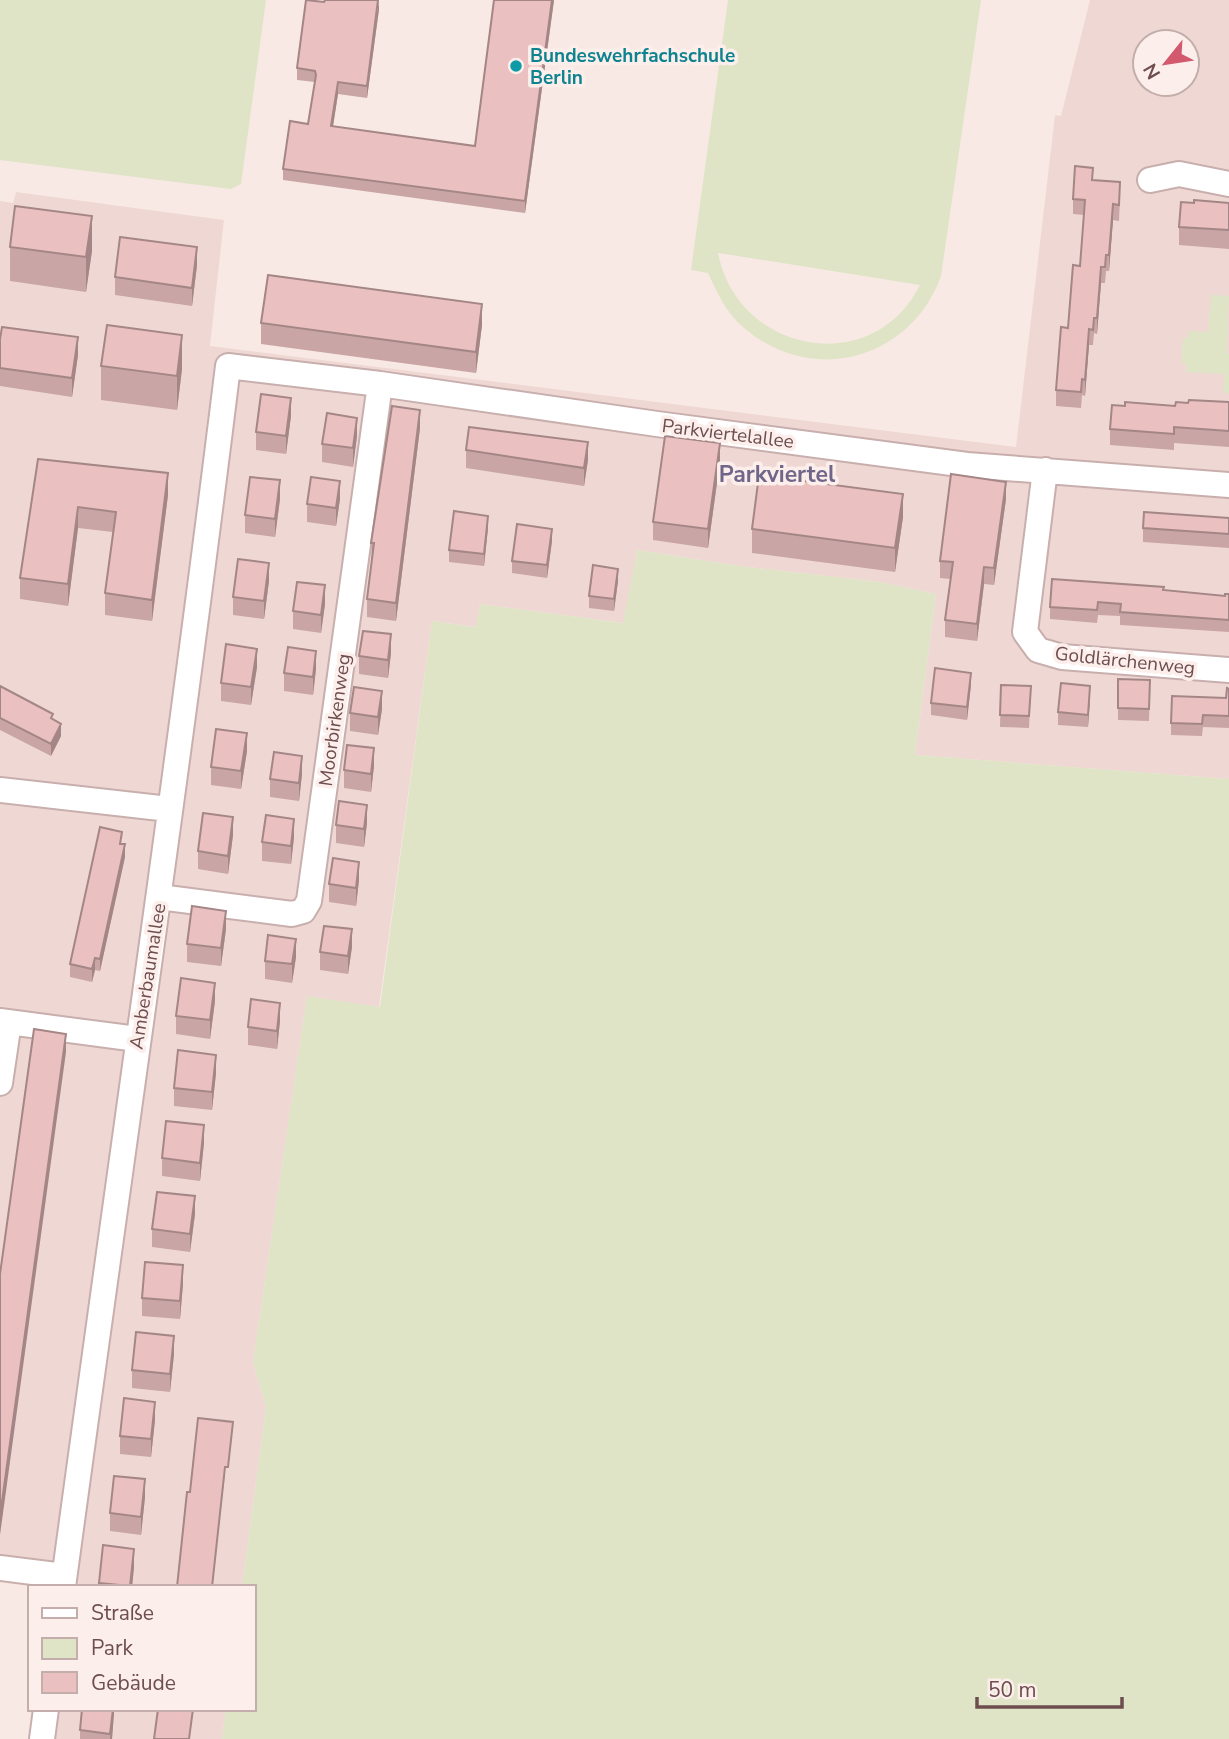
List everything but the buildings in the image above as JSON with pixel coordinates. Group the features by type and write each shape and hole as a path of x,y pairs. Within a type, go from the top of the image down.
{"street":[{"path":"1150,180 1179,174 1229,184"},
{"name":"Parkviertelallee","path":"228,366 380,384 588,415 967,465 1229,485"},
{"name":"Amberbaumallee","path":"64,1581 137,1039 159,897 228,366"},
{"name":"Moorbirkenweg","path":"159,897 292,914 303,911 309,901 380,384"},
{"name":"Goldlärchenweg","path":"1045,470 1025,632 1038,650 1062,657 1229,670"},
{"path":"0,789 169,809"},
{"path":"0,1083 4,1022 137,1039"},
{"path":"0,1568 64,1581"},
{"path":"42,1739 46,1711"}],"shaded area":[{"path":"1090,0 1229,0 1229,779 915,755 936,594 880,582 739,566 637,550 624,623 480,604 477,627 432,621 379,1007 307,997 253,1362 266,1408 242,1585 56,1585 0,1568 0,201 13,203 16,192 224,220 210,346 1016,447 1055,115 1061,116"},
{"path":"46,1711 226,1711 222,1739 42,1739"}],"green space":[{"path":"0,0 266,0 241,184 231,189 0,160"},
{"path":"728,0 981,0 941,276 927,305 907,328 883,345 856,356 828,359 798,356 770,345 743,327 727,309 708,273 691,270","holes":["718,253 920,285 899,315 871,334 841,343 809,342 778,332 751,314 730,287"]},
{"path":"1211,295 1229,296 1229,393 1223,393 1224,374 1186,372 1186,363 1181,363 1183,338 1188,338 1188,331 1208,332"},
{"path":"637,550 739,566 880,582 936,594 915,755 1229,779 1229,1739 222,1739 226,1711 256,1711 256,1585 242,1585 266,1408 253,1362 307,996 380,1007 432,621 476,627 480,604 623,623"}],"place":[{"name":"Bundeswehrfachschule Berlin","path":"516,66"}],"district":[{"name":"Parkviertel","path":"777,474"}]}
